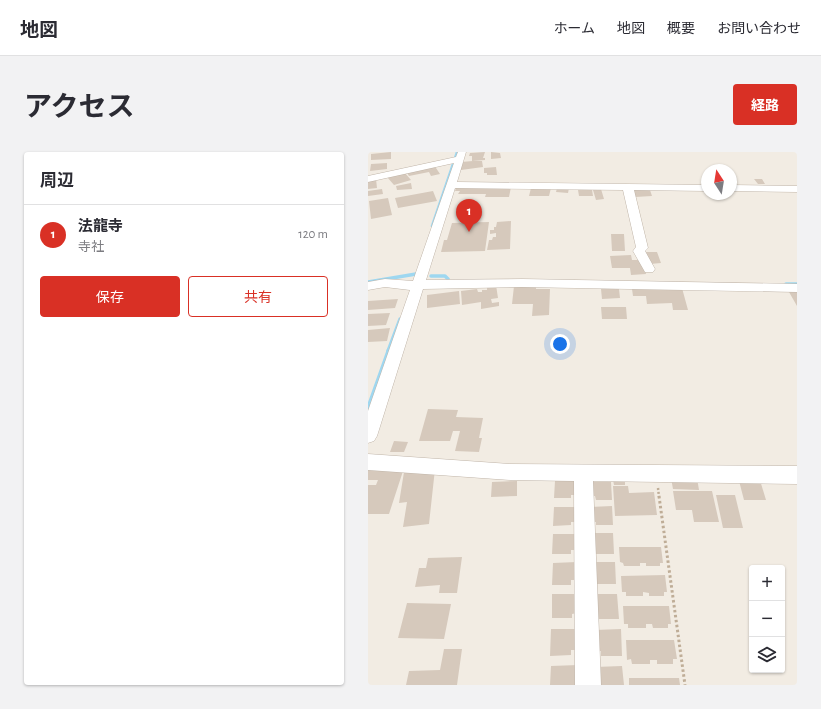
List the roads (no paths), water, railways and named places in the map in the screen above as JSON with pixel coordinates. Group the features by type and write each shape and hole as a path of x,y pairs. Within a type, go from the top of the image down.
{"street":[{"path":"368,179 458,158 451,185 368,436"},
{"path":"451,185 701,188"},
{"path":"628,188 642,248 639,251 649,269"},
{"path":"737,188 797,189"},
{"path":"368,286 385,283 408,286 430,284 522,283 797,288"},
{"path":"368,462 510,472 797,475"},
{"path":"583,472 588,685"}],"waterway":[{"path":"432,226 457,152"},
{"path":"368,282 416,274"},
{"path":"431,276 445,276 448,279"},
{"path":"786,284 797,284"},
{"path":"388,351 400,319"},
{"path":"368,409 389,350"}],"place":[{"name":"法龍寺","path":"469,232"}]}
